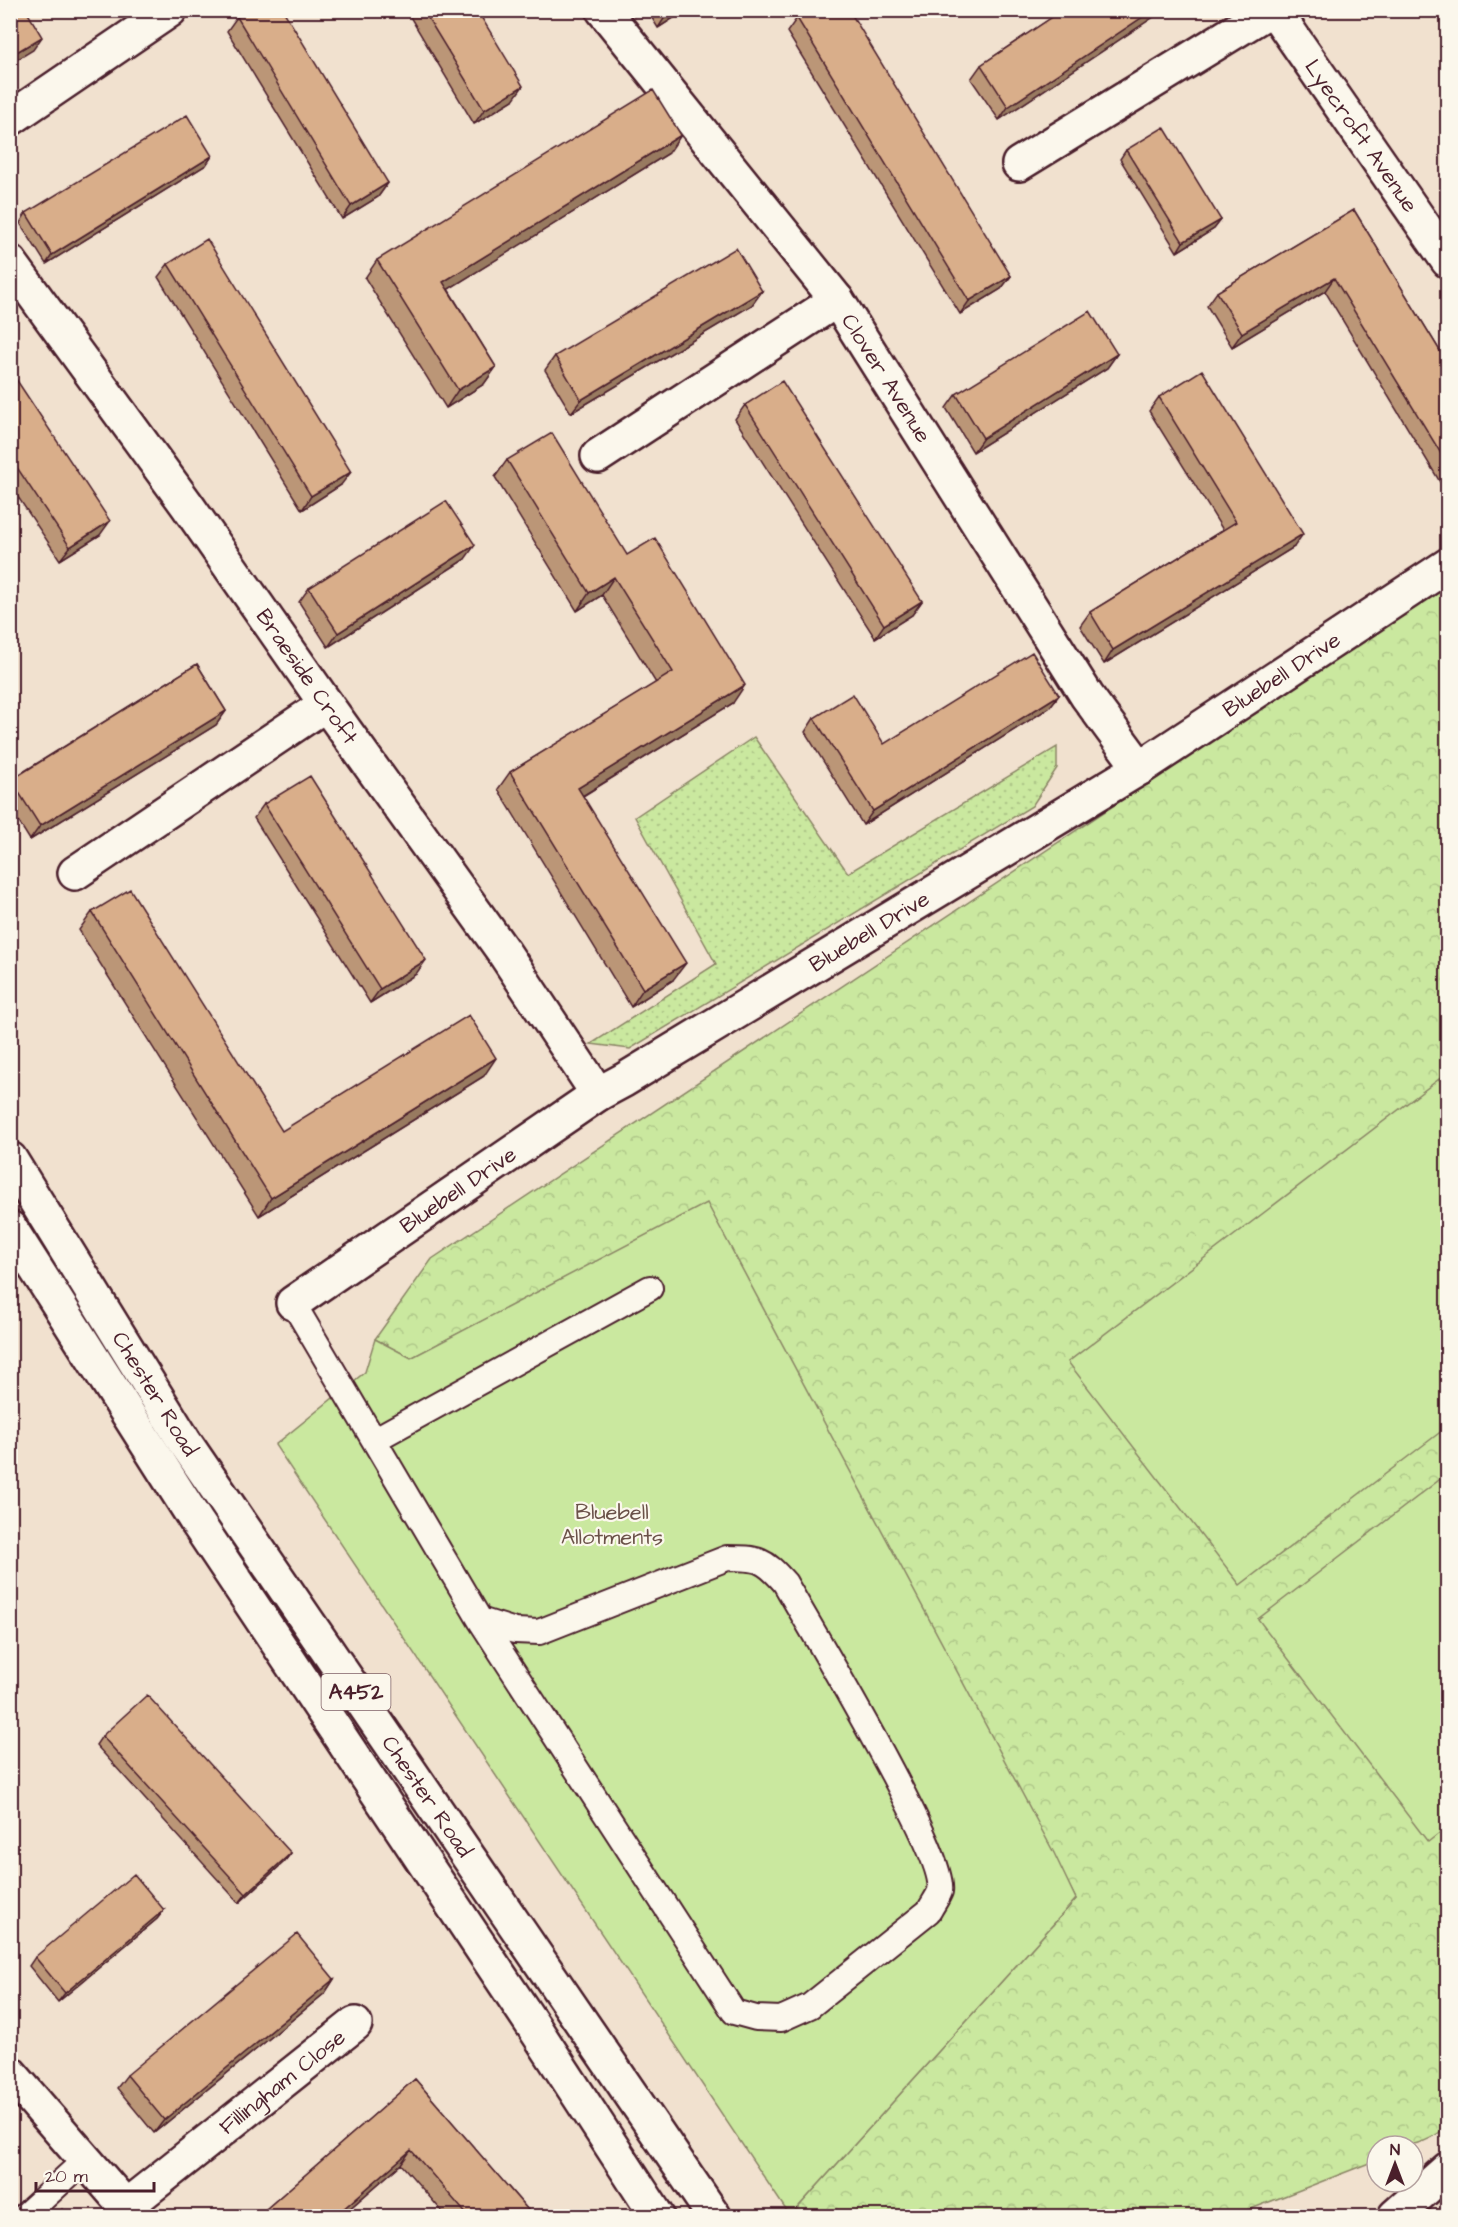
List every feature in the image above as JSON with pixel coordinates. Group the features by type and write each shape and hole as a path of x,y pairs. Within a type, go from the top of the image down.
{"main road":[{"path":"10,119 170,10"},
{"name":"Clover Avenue","path":"603,10 837,300 1087,696 1140,768"},
{"path":"1019,164 1272,10"},
{"name":"Lyecroft Avenue","path":"1272,10 1448,261"},
{"name":"Braeside Croft","path":"10,262 187,505 503,951 598,1094"},
{"path":"598,456 837,300"},
{"name":"Bluebell Drive","path":"293,1303 598,1094 1140,768 1448,565"},
{"path":"75,873 326,704"},
{"name":"Chester Road","path":"10,1159 184,1441 714,2217"},
{"name":"Chester Road","path":"10,1228 198,1524 528,2017 657,2217"},
{"name":"Fillingham Close","path":"10,2073 129,2212 355,2024"},
{"path":"1395,2217 1448,2169"}],"lane":[{"path":"374,1440 650,1288"},
{"path":"293,1303 480,1620 734,2012 756,2018 781,2019 810,2006 928,1911 940,1890 936,1865 906,1798 785,1583 769,1565 750,1558 727,1558 539,1632 515,1631 480,1620"},
{"path":"24,2217 84,2161"}],"green space":[{"path":"1447,587 1447,2126 1425,2141 1425,2134 1365,2134 1365,2165 1233,2216 790,2216 1076,1899 707,1204 411,1358 375,1339 432,1259 1349,649"},
{"path":"754,737 848,873 1057,747 1057,768 1032,806 630,1049 591,1044 716,964 635,817"},
{"path":"1447,1073 1447,1427 1240,1585 1068,1362"},
{"name":"Bluebell Allotments","path":"707,1203 1054,1853 1076,1899 790,2216 275,1445 365,1372 375,1339 411,1358"},
{"path":"1447,1474 1447,1827 1428,1842 1258,1619"}],"building":[{"path":"10,10 26,10 42,37 10,56"},
{"path":"248,10 283,10 388,183 351,206 237,17"},
{"path":"423,10 477,10 523,86 484,110"},
{"path":"810,10 849,10 1011,276 969,301 797,18"},
{"path":"1063,10 1153,10 1008,107 981,65"},
{"path":"653,90 681,135 443,282 496,367 458,390 377,260"},
{"path":"187,115 212,156 52,255 26,213"},
{"path":"1164,127 1221,220 1183,242 1126,150"},
{"path":"1354,210 1448,364 1448,465 1334,278 1242,333 1217,292"},
{"path":"207,239 351,472 311,496 168,264"},
{"path":"736,248 762,291 581,400 555,356"},
{"path":"1090,311 1117,354 983,438 956,394"},
{"path":"10,370 110,521 70,547 10,457"},
{"path":"1202,370 1303,534 1113,650 1090,612 1236,522 1159,397"},
{"path":"782,381 922,601 884,625 745,405"},
{"path":"552,433 627,555 655,538 745,685 578,788 686,963 643,989 510,772 673,672 614,577 589,593 507,460"},
{"path":"446,501 475,545 338,633 309,588"},
{"path":"1032,652 1059,695 873,811 814,718 853,694 884,744"},
{"path":"197,664 226,711 40,826 11,780"},
{"path":"310,776 426,960 380,989 264,804"},
{"path":"130,889 282,1131 469,1015 496,1058 271,1198 92,912"},
{"path":"147,1695 291,1853 246,1894 102,1736"},
{"path":"134,1874 164,1910 65,1993 35,1957"},
{"path":"297,1934 334,1979 164,2120 127,2075"},
{"path":"415,2079 534,2217 469,2217 411,2150 334,2217 257,2217"},
{"path":"62,2209 69,2217 54,2217"}]}
